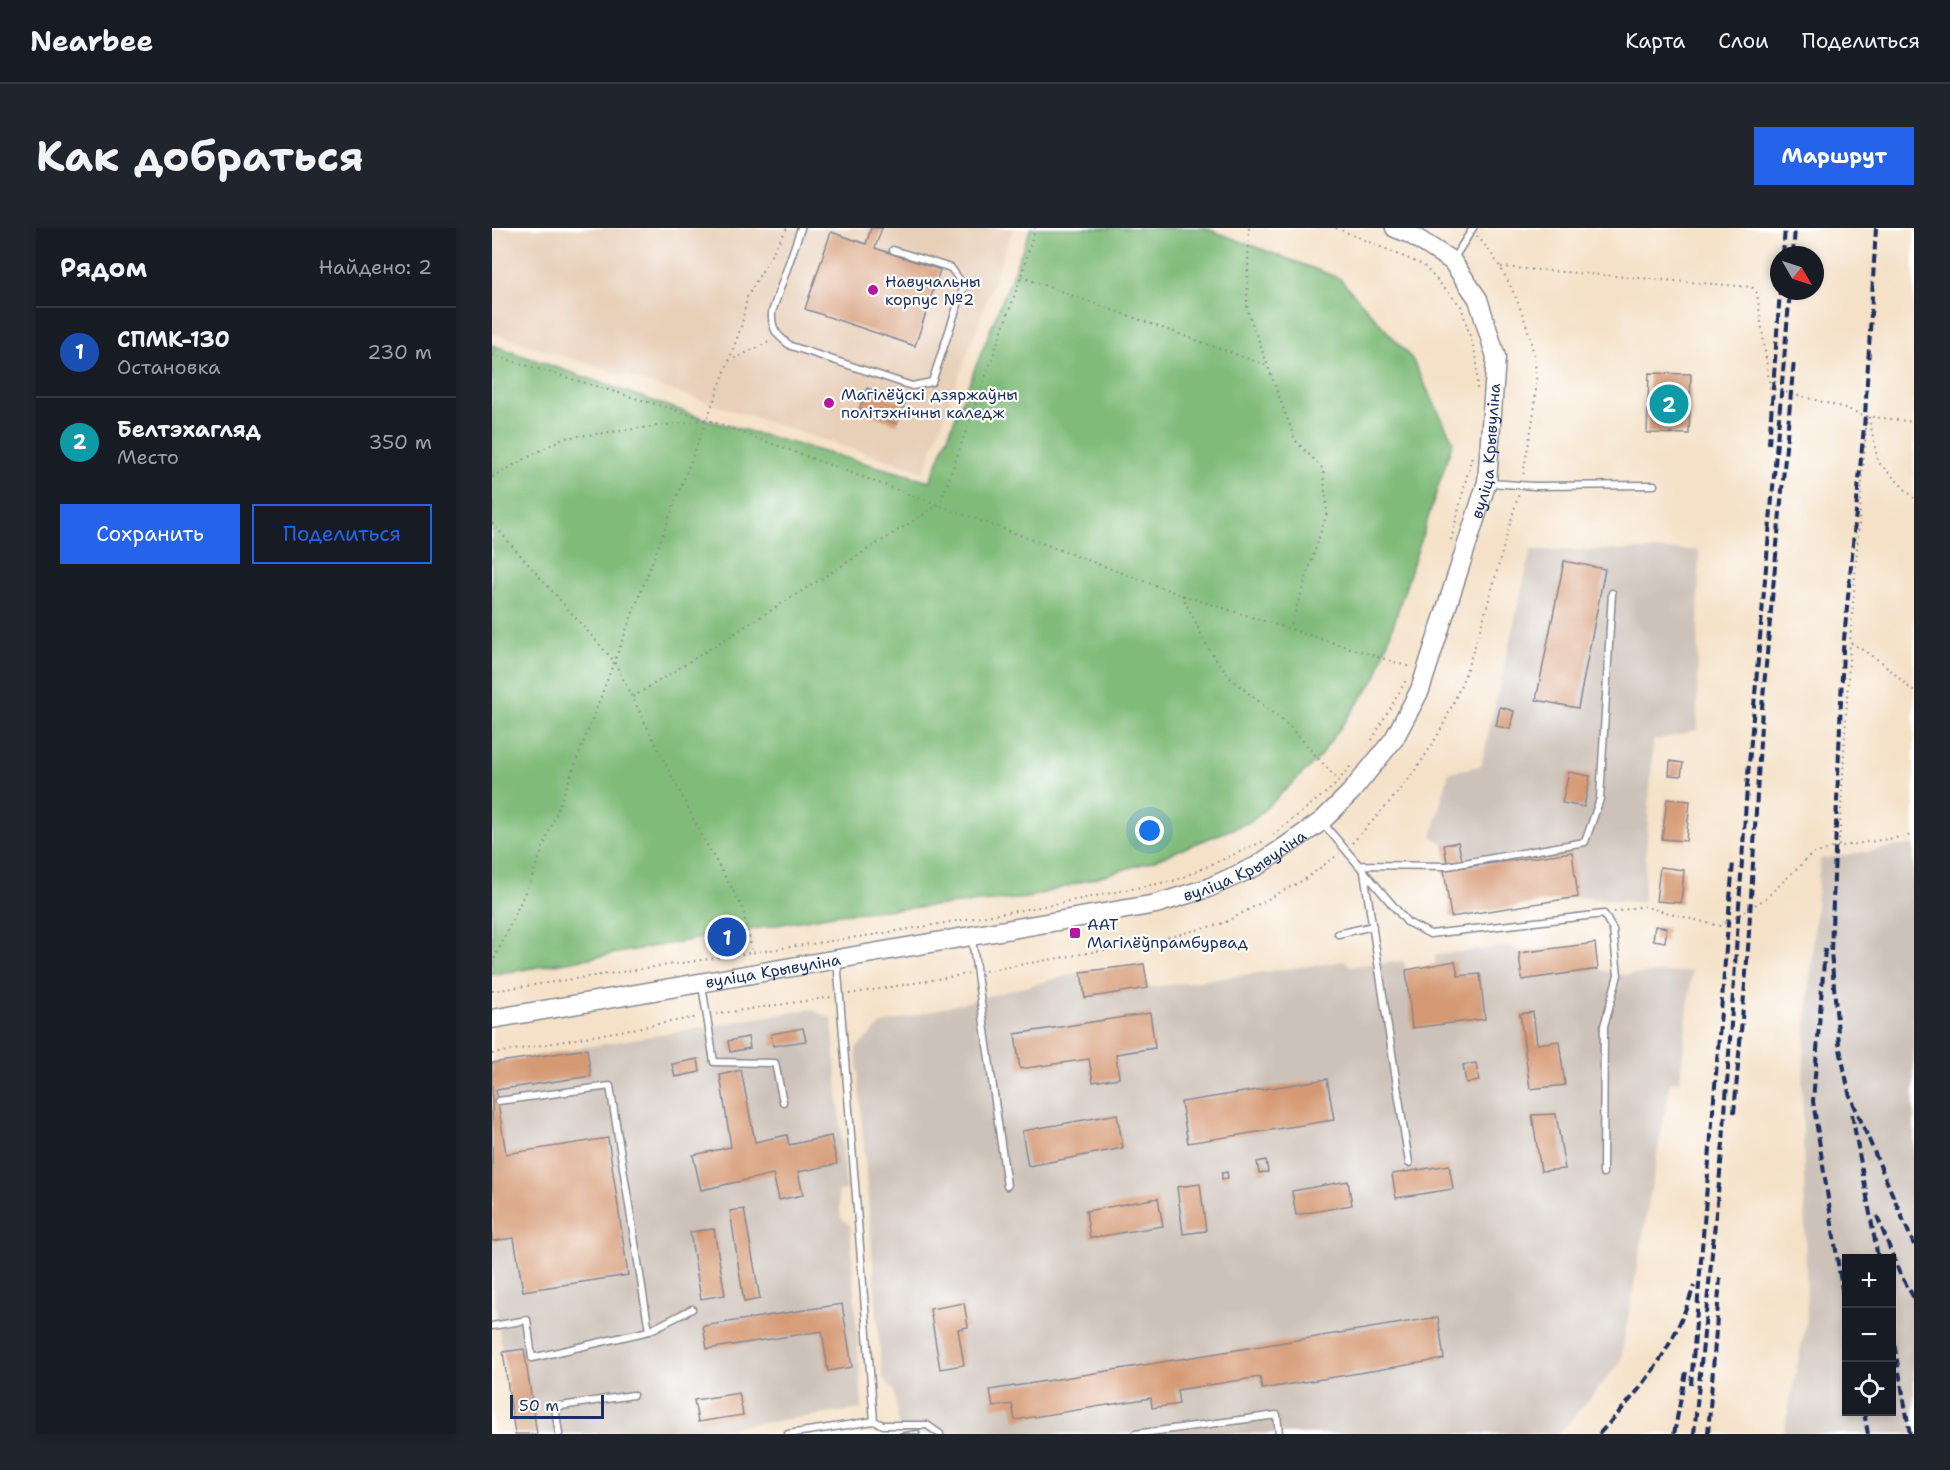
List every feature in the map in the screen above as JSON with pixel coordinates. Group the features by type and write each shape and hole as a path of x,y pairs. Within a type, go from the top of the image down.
{"main road":[{"name":"вуліца Крывуліна","path":"492,1019 1156,904 1208,888 1257,866 1322,821 1351,792 1394,739 1420,690 1487,482 1497,357 1478,299 1452,261 1410,234 1395,228"}],"lane":[{"path":"801,228 772,312 771,325 779,338 791,346 912,386 932,382 964,286 951,268 893,250"},
{"path":"1452,261 1473,230"},
{"path":"1487,482 1654,485"},
{"path":"1359,865 1447,866 1586,842 1599,799 1612,593"},
{"path":"1322,821 1407,922 1430,934 1604,914 1613,930 1618,975 1604,1026 1603,1173"},
{"path":"1364,871 1409,1163"},
{"path":"1338,934 1373,927"},
{"path":"971,936 1007,1186"},
{"path":"837,960 874,1421"},
{"path":"701,982 714,1062 775,1063 783,1102"},
{"path":"498,1101 610,1086 649,1331"},
{"path":"492,1326 527,1320 532,1358 649,1331 693,1309"},
{"path":"559,1434 555,1407 633,1395"},
{"path":"1135,1434 1277,1415 1279,1434"},
{"path":"788,1434 874,1421 884,1425 927,1425 940,1434"}],"path":[{"path":"492,964 532,877 708,420 742,324 747,297 787,228"},
{"path":"633,697 940,504 1021,277 1035,228"},
{"path":"1249,228 1247,309 1295,440 1323,469 1327,513 1290,629"},
{"path":"1336,228 1423,265 1461,306 1477,360 1477,392"},
{"path":"492,1054 1144,943 1224,923 1305,879 1346,850 1398,794 1443,724 1468,664 1522,484 1536,387 1526,327 1516,297 1501,267 1473,230"},
{"path":"1501,267 1752,287 1757,293 1770,388 1868,417 1914,422"},
{"path":"1021,277 1268,366"},
{"path":"729,361 779,338"},
{"path":"492,355 708,420 1182,595 1413,668"},
{"path":"1868,417 1878,462 1914,498"},
{"path":"1839,847 1850,642 1868,417"},
{"path":"492,477 563,438 708,420"},
{"path":"1450,542 1472,456"},
{"path":"492,524 614,661 704,840 742,906 752,951"},
{"path":"1182,595 1208,648 1232,680 1288,725 1338,780"},
{"path":"1850,642 1883,663 1914,692"},
{"path":"1371,742 1408,677"},
{"path":"492,991 885,933 1039,907 1178,880 1268,839 1338,780 1358,758"},
{"path":"1604,914 1642,906 1719,926 1765,899 1811,855 1839,847 1914,835"}],"shaded area":[{"name":"Магілёўскі дзяржаўны політэхнічны каледж","path":"495,228 1013,228 924,472 492,333 492,236"},
{"path":"1531,550 1699,550 1697,730 1653,741 1643,903 1578,897 1451,917 1444,870 1448,869 1444,845 1432,837 1449,772 1481,766"},
{"path":"1914,844 1914,1434 1783,1434 1807,1319 1802,1084 1820,859"},
{"path":"1595,943 1598,969 1618,975 1692,971 1680,1081 1670,1083 1620,1363 1559,1434 899,1434 894,1391 882,1377 856,1048 882,1024 1081,972 1148,988 1345,961 1350,966 1404,961 1406,970 1435,965 1435,955 1512,946 1519,953"},
{"path":"810,1009 832,1019 846,1190 838,1191 841,1218 850,1225 862,1409 683,1434 515,1434 492,1282 492,1063"}],"green space":[{"path":"1031,228 1205,228 1339,278 1412,359 1453,441 1376,678 1317,760 1252,821 1152,861 1027,898 839,914 492,975 492,345 708,420 930,481"}],"building":[{"name":"Навучальны корпус №2","path":"871,228 882,228 875,248 940,270 915,346 805,309 831,232 866,244"},
{"path":"1649,373 1691,374 1689,434 1647,433"},
{"path":"867,388 905,403 897,424 859,410"},
{"path":"1564,561 1605,569 1578,708 1536,700"},
{"path":"1500,707 1514,711 1510,729 1496,726"},
{"path":"1670,761 1683,763 1681,776 1669,775"},
{"path":"1569,772 1590,776 1584,807 1562,803"},
{"path":"1667,799 1690,801 1686,841 1662,839"},
{"path":"1458,842 1462,860 1447,862 1444,845"},
{"path":"1572,852 1578,897 1451,917 1444,870"},
{"path":"1660,867 1684,870 1681,903 1656,901"},
{"path":"1655,926 1667,928 1665,942 1653,940"},
{"path":"1595,943 1598,969 1522,980 1519,953"},
{"path":"1455,961 1458,976 1480,974 1485,1019 1412,1028 1406,970"},
{"path":"1144,964 1148,988 1085,998 1081,972"},
{"path":"1533,1012 1537,1044 1559,1041 1565,1085 1530,1089 1520,1014"},
{"path":"1150,1013 1155,1048 1116,1054 1119,1078 1093,1082 1089,1059 1020,1069 1015,1034"},
{"path":"803,1028 806,1041 773,1046 771,1034"},
{"path":"748,1037 750,1048 730,1052 728,1041"},
{"path":"587,1049 591,1076 496,1090 506,1154 608,1138 628,1275 523,1291 514,1238 492,1241 492,1063"},
{"path":"698,1059 700,1072 675,1077 672,1064"},
{"path":"1476,1063 1479,1081 1466,1083 1463,1065"},
{"path":"741,1070 755,1142 787,1135 789,1145 831,1136 837,1164 798,1172 803,1195 779,1200 773,1174 701,1190 693,1155 731,1147 720,1075"},
{"path":"1327,1079 1334,1120 1188,1143 1181,1102"},
{"path":"1117,1114 1123,1148 1028,1166 1022,1131"},
{"path":"1556,1114 1565,1169 1541,1171 1532,1115"},
{"path":"1266,1160 1268,1172 1259,1173 1257,1162"},
{"path":"1449,1165 1453,1189 1396,1198 1392,1174"},
{"path":"1227,1172 1228,1178 1222,1179 1222,1173"},
{"path":"1348,1181 1352,1205 1296,1215 1292,1191"},
{"path":"1200,1184 1206,1231 1183,1234 1177,1187"},
{"path":"1158,1198 1163,1226 1090,1238 1086,1211"},
{"path":"744,1209 760,1299 744,1302 730,1211"},
{"path":"714,1229 725,1295 701,1299 690,1232"},
{"path":"964,1303 968,1327 958,1329 964,1365 940,1369 930,1309"},
{"path":"842,1304 852,1367 828,1371 822,1331 707,1349 703,1326"},
{"path":"1438,1317 1444,1359 1262,1389 1260,1377 1177,1390 1179,1404 1152,1408 1151,1398 1015,1420 1012,1404 993,1407 990,1390"},
{"path":"524,1349 537,1434 515,1434 503,1352"},
{"path":"739,1393 743,1415 698,1422 694,1400"},
{"path":"919,1430 920,1434 900,1434 900,1433"}],"railway":[{"path":"1784,246 1785,228"},
{"path":"1794,246 1795,228"},
{"path":"1876,228 1865,416 1843,650 1831,952 1839,1044 1849,1093 1914,1245"},
{"path":"1769,444 1779,300"},
{"path":"1694,1434 1723,1143 1747,787 1789,300"},
{"path":"1734,1113 1748,949 1762,708 1794,360"},
{"path":"1691,1385 1733,862"},
{"path":"1825,949 1813,1101 1845,1308"},
{"path":"1852,1114 1877,1254"},
{"path":"1877,1216 1900,1274 1914,1298"},
{"path":"1708,1434 1720,1278"},
{"path":"1599,1434 1644,1383 1667,1349 1694,1286"},
{"path":"1896,1355 1910,1434"},
{"path":"1674,1434 1686,1372"},
{"path":"1865,1416 1868,1434"}],"place":[{"name":"Навучальны корпус №2","path":"873,290"},
{"name":"Магілёўскі дзяржаўны політэхнічны каледж","path":"829,403"},
{"name":"Белтэхагляд","path":"1669,404"},
{"name":"ААТ Магілёўпрамбурвад","path":"1075,933"},
{"name":"СПМК-130","path":"727,937"}]}
